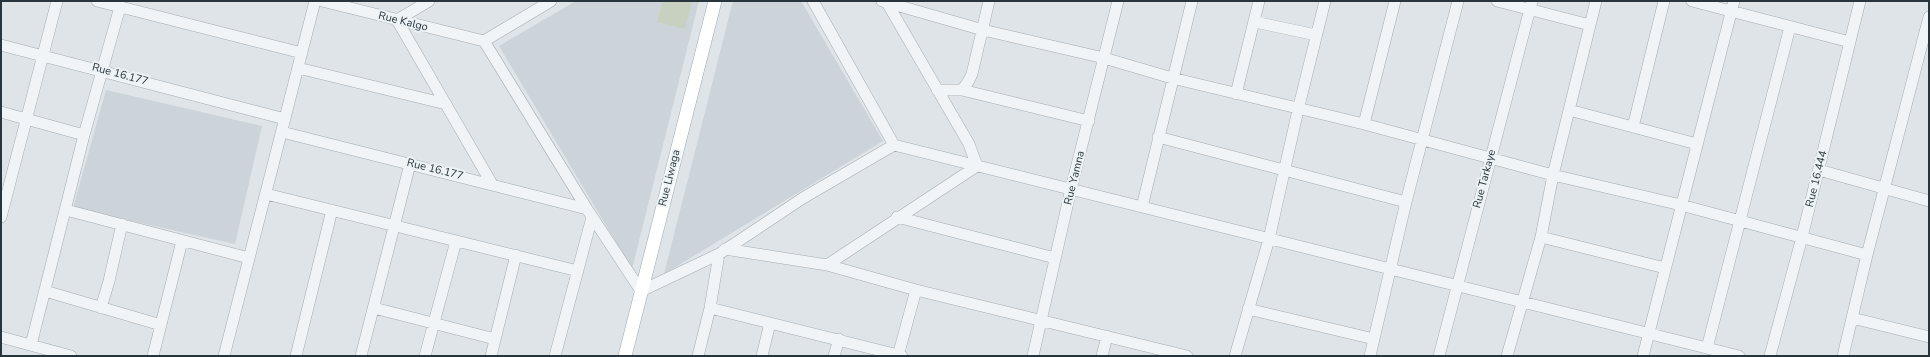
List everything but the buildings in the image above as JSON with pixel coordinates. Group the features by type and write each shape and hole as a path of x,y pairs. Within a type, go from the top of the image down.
{"main road":[{"name":"Rue Liwaga","path":"625,356 715,1"}],"street":[{"path":"1,217 57,1"},
{"path":"97,1 302,53"},
{"path":"224,356 315,1"},
{"name":"Rue Kalgo","path":"322,1 484,41"},
{"path":"429,1 397,20 492,184"},
{"path":"551,1 484,41 590,213 641,291 722,251 803,198 894,145 1739,356"},
{"path":"813,1 894,145"},
{"path":"962,90 972,74 989,1"},
{"name":"Rue Yamna","path":"1033,356 1071,189 1118,1"},
{"path":"1142,207 1172,78 1192,1"},
{"path":"1236,94 1259,1"},
{"path":"1235,356 1269,239 1286,171 1298,110 1325,1"},
{"path":"1364,124 1395,1"},
{"path":"1370,356 1406,202 1424,140 1458,1"},
{"path":"1497,1 1531,5 1590,25"},
{"path":"1508,356 1541,237 1553,175 1596,1"},
{"path":"1633,127 1664,1"},
{"path":"1692,1 1733,6 1790,27 1850,42"},
{"name":"Rue 16.444","path":"1770,356 1819,170 1860,1"},
{"path":"885,2 969,144 977,166"},
{"path":"885,2 983,30 1104,58 1172,78 1298,110 1364,124 1553,175 1741,220 1867,255"},
{"name":"Rue Tarkaye","path":"1439,356 1531,5"},
{"path":"1643,356 1696,144 1733,6"},
{"path":"31,345 84,135 120,7"},
{"path":"1843,356 1867,255 1929,17"},
{"path":"1254,22 1316,35"},
{"path":"1707,348 1790,27"},
{"name":"Rue 16.177","path":"1,44 285,119"},
{"path":"298,68 446,104"},
{"path":"937,90 962,90 1089,121"},
{"path":"1569,110 1696,144"},
{"path":"1,112 84,135"},
{"name":"Rue 16.177","path":"282,132 492,184 590,213"},
{"path":"1158,137 1406,202"},
{"path":"361,356 410,164"},
{"path":"827,265 897,217 977,166"},
{"path":"1819,170 1929,201"},
{"path":"266,194 578,271"},
{"path":"66,210 249,258"},
{"path":"296,356 332,210"},
{"path":"555,356 578,271 590,213"},
{"path":"897,217 1055,258"},
{"path":"101,308 122,224"},
{"path":"1541,237 1665,268"},
{"path":"153,356 182,241"},
{"path":"425,356 456,241"},
{"path":"722,251 827,265 916,290 1108,336 1169,354 1186,356"},
{"path":"698,356 722,251"},
{"path":"491,356 516,255"},
{"path":"710,308 839,339 899,356 916,290"},
{"path":"45,291 161,325"},
{"path":"374,308 495,339"},
{"path":"1248,309 1374,339"},
{"path":"1852,318 1929,338"},
{"path":"762,356 770,323"},
{"path":"1102,356 1108,336"},
{"path":"1,337 70,356"},
{"path":"834,356 839,339"}],"shaded area":[{"path":"576,1 699,1 632,269 499,46"},
{"path":"733,1 801,1 883,141 664,274"},
{"path":"106,90 262,126 235,244 73,208"}],"green space":[{"path":"663,1 692,1 685,29 657,22"}]}
